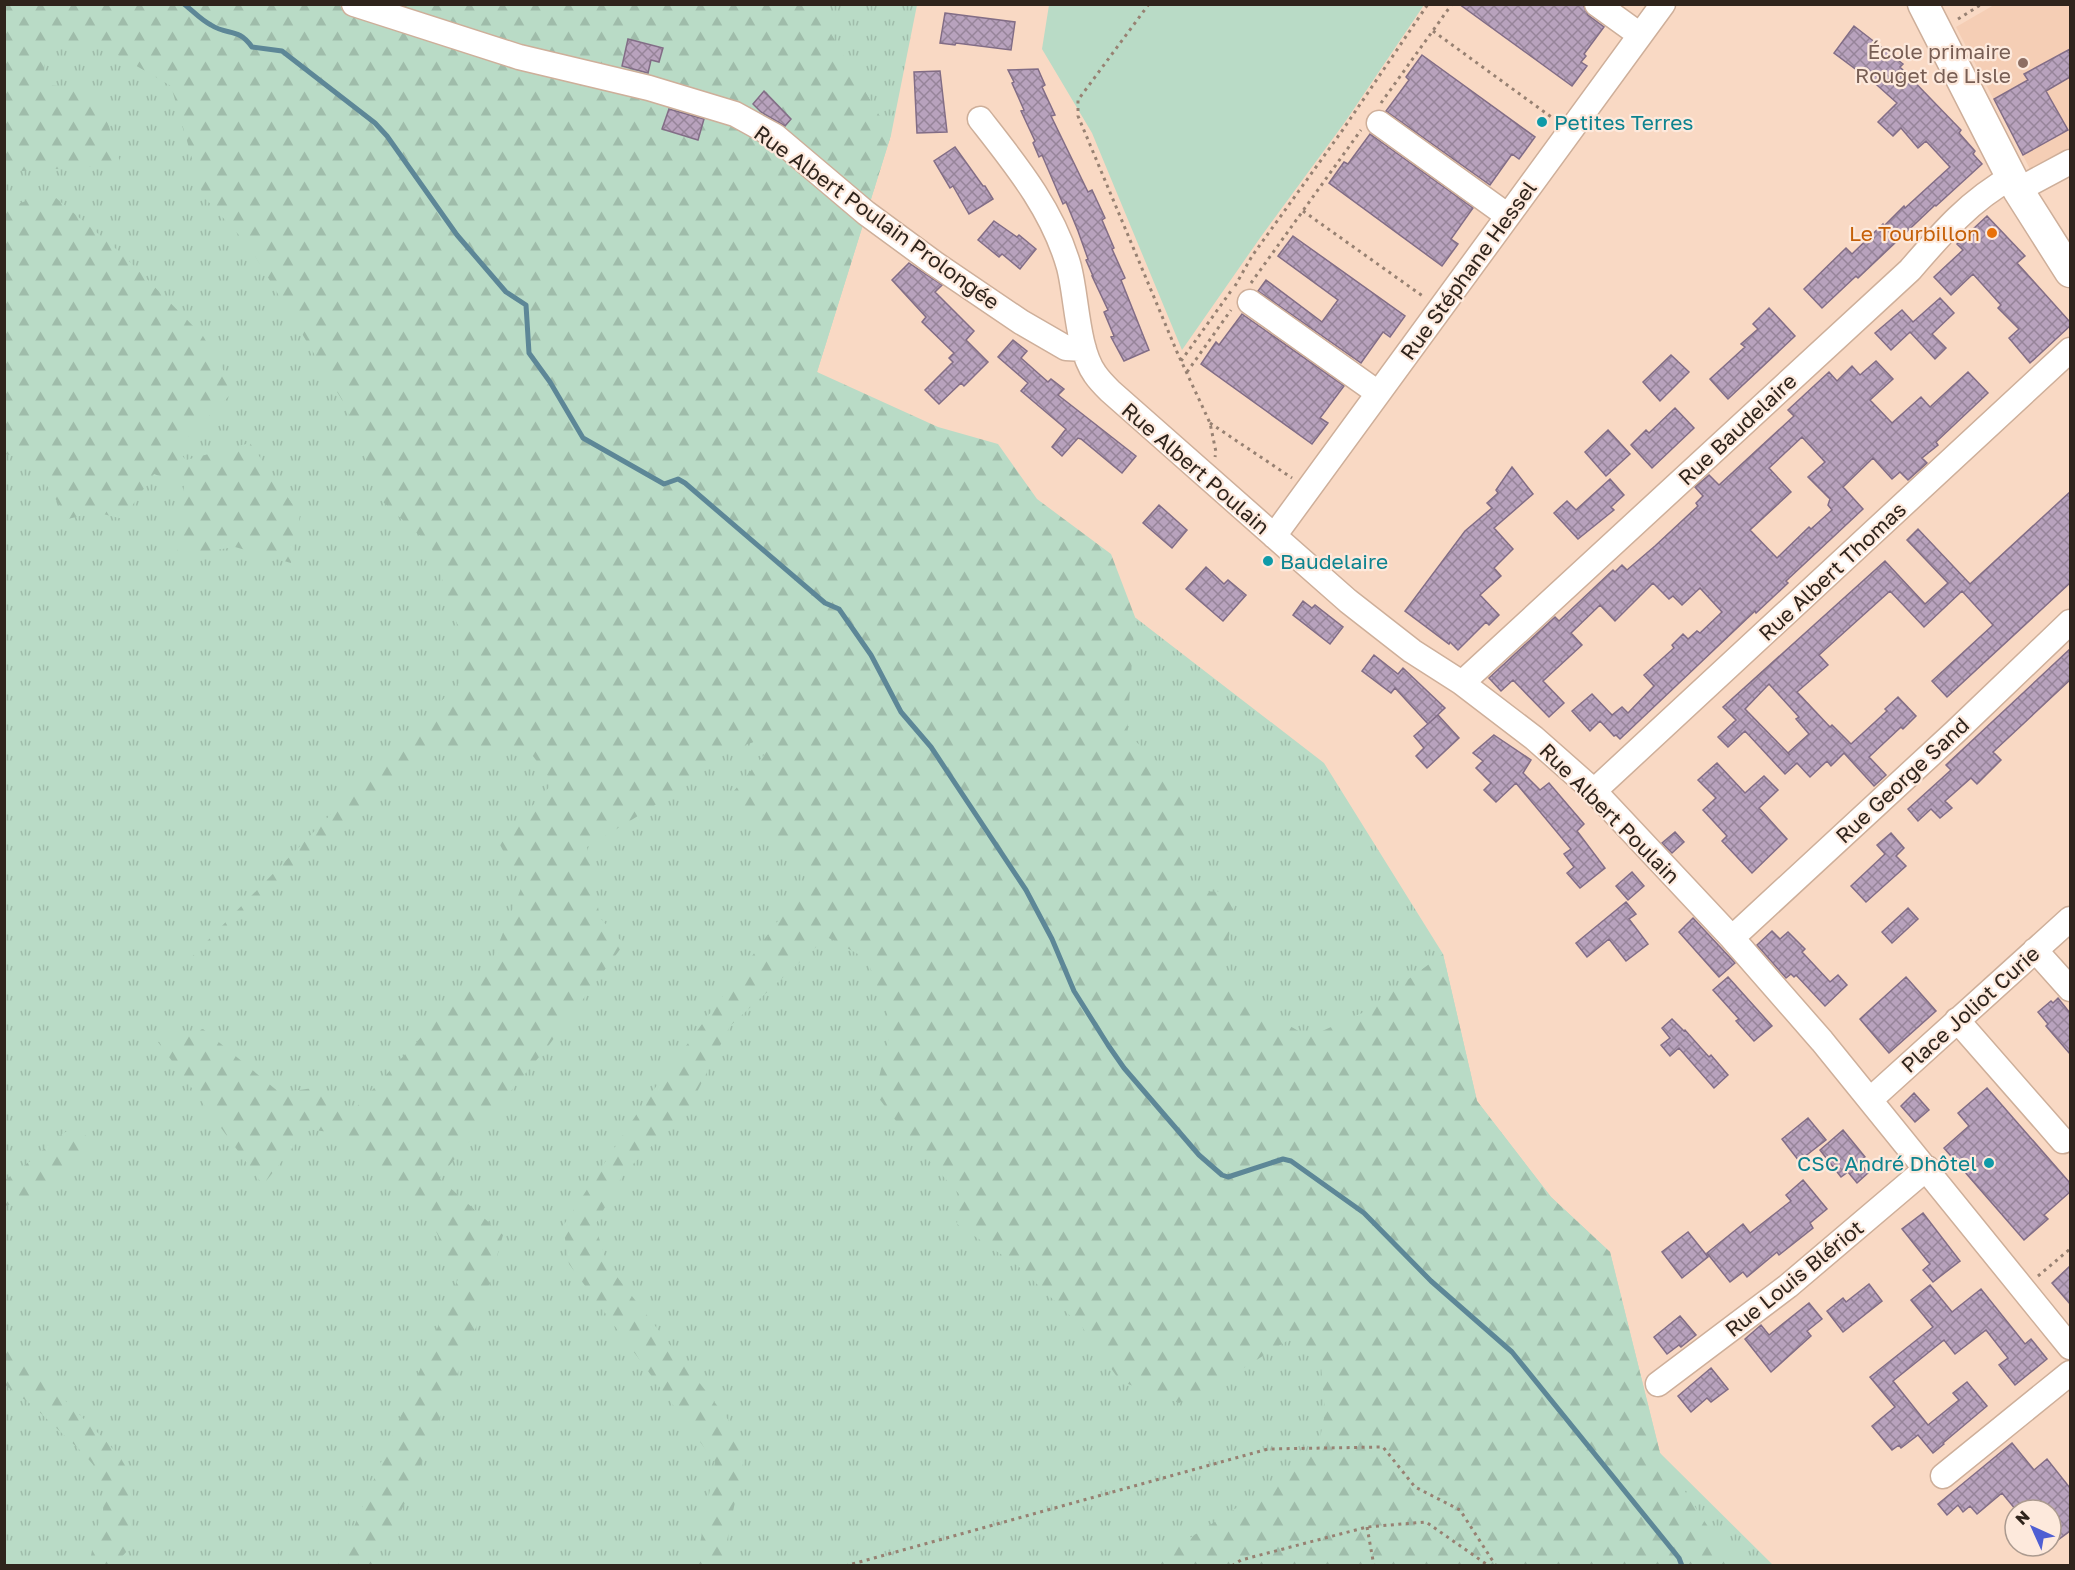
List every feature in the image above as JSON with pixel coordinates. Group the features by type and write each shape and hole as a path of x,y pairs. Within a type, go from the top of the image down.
{"main road":[{"path":"1923,4 2015,184 2070,272"}],"street":[{"name":"Rue Albert Poulain Prolongée","path":"354,4 519,57 649,88 735,114 775,136 866,213 1021,322 1066,348 1084,349"},
{"path":"1597,4 1640,35"},
{"name":"Rue Stéphane Hessel","path":"1274,536 1663,4"},
{"name":"Rue Albert Poulain","path":"980,119 1030,183 1052,224 1069,267 1084,349 1094,373 1110,391 1348,601 1412,651 1462,683 1534,738 1594,791 1732,938 1822,1041 2070,1347"},
{"path":"1373,119 1508,216"},
{"name":"Rue Baudelaire","path":"1462,683 1910,270 1945,229 1967,208 1994,187 2015,184 2070,162"},
{"path":"1244,298 1378,393"},
{"name":"Rue Albert Thomas","path":"1594,791 2070,350"},
{"name":"Rue George Sand","path":"1732,938 1955,732 2070,622"},
{"name":"Place Joliot Curie","path":"1870,1099 2070,919"},
{"path":"2035,950 2070,988"},
{"path":"1957,1020 2062,1141"},
{"name":"Rue Louis Blériot","path":"1658,1384 1788,1286 1927,1168"},
{"path":"1943,1476 2070,1373"}],"path":[{"path":"1149,4 1078,100 1078,116 1181,361 1210,423 1216,452 1208,478"},
{"path":"1181,361 1428,4"},
{"path":"1187,372 1244,298 1303,211 1373,119 1452,4"},
{"path":"1433,31 1570,131"},
{"path":"1303,211 1440,309"},
{"path":"1210,423 1309,489"},
{"path":"2023,1289 2070,1249"},
{"path":"845,1566 1268,1449 1383,1447 1415,1487 1460,1510 1496,1566"},
{"path":"1232,1566 1241,1560 1367,1527 1426,1521 1489,1566"},
{"path":"1367,1527 1374,1566"}],"shaded area":[{"name":"École primaire Rouget de Lisle","path":"1994,5 2070,5 2070,149 2031,171 1956,27"}],"green space":[{"path":"1049,4 1424,5 1345,122 1182,350 1092,133 1042,49"},
{"path":"4,5 814,5 891,135 817,372 938,427 998,444 1037,499 1111,554 1135,617 1127,733 1185,789 1185,892 1237,891 1220,986 1309,1037 1362,1013 1443,954 1477,1101 1551,1197 1610,1252 1660,1453 1733,1565 1148,1565 1289,1474 1318,1449 1325,1412 1321,1366 1290,1339 1234,1374 1179,1403 1120,1381 1082,1327 1018,1266 957,1224 959,1194 908,1137 875,1093 892,1026 867,959 827,937 730,1026 688,1110 624,1173 595,1225 607,1264 747,1444 722,1565 696,1565 715,1462 569,1264 563,1226 644,1103 808,880 728,798 784,731 729,751 651,808 587,847 600,918 624,944 549,1045 439,1178 503,1235 479,1320 407,1499 373,1565 338,1565 458,1279 435,1229 336,1133 307,1129 263,1185 158,1042 203,1029 280,1093 313,1088 352,1112 492,960 522,886 499,843 553,783 527,748 429,747 179,970 459,683 459,630 431,546 382,501 345,405 249,246 203,196 171,86 97,43 46,45 42,85 97,88 121,165 5,172"},
{"path":"5,5 917,5 891,135 817,372 1324,763 1443,954 1477,1101 1551,1197 1610,1252 1660,1453 1773,1565 5,1566"},
{"path":"49,192 122,254 203,336 235,390 176,449 186,460 250,443 300,515 291,563 235,547 177,556 184,485 154,474 123,519 95,512 68,519 31,460 5,454 5,209"},
{"path":"76,1126 93,1143 27,1200 5,1206 5,1180 37,1156 55,1138"},
{"path":"5,1341 104,1439 120,1457 130,1474 133,1496 130,1548 114,1565 97,1565 91,1556 95,1534 103,1511 104,1489 96,1468 33,1406 5,1385"}],"building":[{"path":"1459,4 1583,4 1588,15 1604,27 1584,54 1586,56 1581,62 1587,66 1572,86"},
{"path":"945,13 1015,22 1011,50 940,43"},
{"path":"1854,26 1903,64 1900,67 1961,130 1959,133 1975,151 1973,154 1982,164 1822,308 1804,289 1846,248 1852,254 1883,224 1884,226 1950,167 1926,141 1918,148 1901,128 1893,136 1878,122 1897,103 1834,53"},
{"path":"628,39 663,48 659,62 651,60 648,73 622,66"},
{"path":"2070,49 2070,77 2046,91 2068,130 2023,155 1994,99 2028,80 2024,74"},
{"path":"1422,55 1535,137 1519,159 1512,154 1490,185 1386,111 1409,80 1406,77"},
{"path":"1038,69 1045,85 1042,87 1055,115 1051,116 1088,192 1092,190 1105,218 1102,220 1125,278 1121,280 1149,350 1124,361 1111,337 1114,336 1104,312 1108,310 1092,276 1078,231 1066,202 1063,204 1042,155 1039,157 1008,70"},
{"path":"940,71 947,132 917,133 914,72"},
{"path":"764,91 791,119 785,126 761,112 753,104"},
{"path":"669,109 704,119 698,140 662,129"},
{"path":"1370,134 1473,208 1451,239 1458,244 1442,266 1329,183 1344,162 1348,164"},
{"path":"955,147 993,199 969,214 953,186 950,188 934,161"},
{"path":"1987,216 2025,256 2017,263 2070,322 2070,326 2030,363 2009,338 2019,329 1998,308 2001,305 1973,274 1951,295 1934,277 1963,250 1957,244"},
{"path":"994,221 1017,237 1019,235 1036,249 1020,269 1002,254 999,257 978,240"},
{"path":"1293,236 1405,316 1390,337 1383,332 1361,363 1258,291 1266,280 1322,322 1338,300 1278,256"},
{"path":"909,263 942,285 935,292 974,331 966,340 988,362 964,386 961,383 939,404 925,390 953,362 949,358 954,353 922,322 926,317 892,280"},
{"path":"1940,298 1954,313 1932,334 1946,348 1935,359 1910,332 1891,350 1875,333 1902,310 1913,322"},
{"path":"1769,308 1795,336 1728,399 1710,379 1745,347 1741,344 1758,329 1753,324"},
{"path":"1242,314 1344,386 1320,418 1328,423 1312,444 1201,364 1216,342 1219,345"},
{"path":"1013,340 1027,351 1021,358 1048,382 1051,379 1064,389 1058,395 1136,456 1122,473 1081,439 1078,438 1062,456 1052,447 1066,429 1021,391 1028,383 998,357"},
{"path":"1671,355 1689,372 1660,401 1643,382"},
{"path":"1876,361 1893,379 1870,400 1892,423 1921,397 1930,407 1968,372 1988,393 1936,442 1938,445 1922,458 1927,463 1908,480 1900,472 1892,479 1873,458 1843,487 1863,509 1786,581 1788,583 1756,613 1755,611 1620,739 1600,721 1590,731 1572,711 1592,694 1612,715 1622,707 1628,713 1654,686 1644,675 1674,648 1672,645 1683,634 1688,639 1697,631 1700,633 1722,612 1700,588 1682,605 1673,596 1669,599 1653,583 1615,621 1600,605 1571,633 1582,645 1543,681 1564,703 1549,717 1513,680 1501,691 1489,678 1555,617 1559,621 1613,570 1615,572 1622,565 1627,570 1655,546 1698,506 1696,503 1703,496 1695,487 1709,475 1719,485 1794,416 1788,410 1829,372 1837,381 1852,366 1860,375","holes":["1802,437 1825,462 1808,477 1830,499 1828,505 1832,510 1811,529 1809,527 1777,558 1750,530 1791,492 1769,468"]},
{"path":"1675,408 1694,428 1652,468 1631,445 1646,430 1649,433"},
{"path":"1608,430 1630,454 1606,476 1585,452"},
{"path":"1512,467 1533,494 1494,528 1513,549 1494,568 1501,576 1480,595 1499,615 1489,625 1486,622 1458,650 1405,611 1465,531 1492,508 1487,503 1498,493 1496,490"},
{"path":"1610,479 1624,495 1611,507 1614,510 1578,539 1554,513 1567,501 1576,510"},
{"path":"2070,492 2070,583 1947,697 1932,681 1993,625 1962,591 1924,627 1890,591 1819,655 1828,665 1797,692 1830,727 1832,725 1851,744 1887,711 1885,709 1898,697 1916,716 1869,757 1886,775 1874,786 1844,753 1831,766 1827,761 1810,777 1797,763 1785,774 1745,731 1728,747 1718,737 1736,720 1723,707 1885,561 1925,604 1948,583 1907,540 1918,529 1970,584","holes":["1769,684 1799,717 1796,719 1809,734 1788,753 1745,709"]},
{"path":"1159,505 1187,530 1172,548 1143,523"},
{"path":"1206,567 1224,584 1228,580 1246,595 1223,621 1186,589"},
{"path":"1303,601 1312,608 1315,605 1343,627 1330,644 1293,615"},
{"path":"2070,649 2070,680 1993,752 2001,760 1977,784 1971,778 1945,801 1952,808 1940,818 1931,809 1918,821 1908,809 1951,770 1946,765"},
{"path":"1374,655 1398,674 1403,668 1445,708 1428,724 1395,688 1391,693 1362,671"},
{"path":"1438,715 1459,738 1427,768 1416,756 1424,748 1414,736"},
{"path":"1494,735 1531,760 1523,773 1540,790 1549,783 1584,824 1577,831 1605,868 1580,888 1567,873 1574,867 1564,854 1571,849 1516,783 1496,802 1484,790 1491,783 1476,768 1483,761 1473,753"},
{"path":"1717,763 1745,793 1764,776 1778,790 1759,808 1787,839 1752,873 1722,841 1727,836 1703,810 1716,798 1698,780"},
{"path":"1675,832 1684,842 1672,853 1662,843"},
{"path":"1891,833 1904,848 1896,856 1906,866 1866,902 1851,886 1885,854 1877,845"},
{"path":"1632,872 1644,886 1628,900 1616,886"},
{"path":"1626,902 1636,914 1629,919 1648,944 1626,961 1609,939 1587,957 1576,943"},
{"path":"1908,908 1918,919 1892,943 1882,932"},
{"path":"1693,918 1735,963 1719,977 1679,932"},
{"path":"1772,931 1780,939 1788,932 1805,949 1802,952 1830,982 1838,975 1847,985 1825,1006 1796,975 1794,977 1791,974 1786,978 1757,945"},
{"path":"1728,977 1772,1026 1754,1041 1736,1021 1739,1019 1713,990"},
{"path":"1906,977 1936,1011 1889,1053 1860,1019"},
{"path":"2058,998 2070,1013 2070,1054 2046,1026 2048,1024 2038,1012"},
{"path":"1672,1019 1709,1057 1711,1055 1728,1075 1714,1088 1679,1048 1670,1056 1661,1045 1670,1038 1662,1028"},
{"name":"CSC André Dhôtel","path":"1987,1088 2070,1183 2070,1192 2044,1215 2048,1219 2024,1240 1944,1148 1969,1126 1958,1113"},
{"path":"1914,1093 1929,1110 1915,1122 1901,1106"},
{"path":"1808,1118 1826,1140 1799,1161 1782,1139"},
{"path":"1843,1130 1865,1157 1859,1162 1868,1173 1857,1183 1848,1172 1841,1177 1820,1150"},
{"path":"1803,1180 1827,1209 1810,1223 1813,1228 1779,1255 1777,1252 1747,1277 1743,1272 1730,1282 1707,1253 1743,1224 1750,1233 1791,1201 1786,1195"},
{"path":"1923,1213 1960,1261 1933,1282 1923,1270 1930,1264 1902,1229"},
{"path":"1688,1232 1708,1257 1682,1278 1662,1252"},
{"path":"2070,1266 2070,1304 2052,1283"},
{"path":"1869,1284 1882,1301 1843,1332 1827,1311 1843,1298 1846,1302"},
{"path":"1930,1285 1952,1312 1981,1289 2025,1344 2031,1339 2047,1359 2015,1385 1999,1365 2008,1358 1986,1330 1955,1354 1944,1340 1893,1381 1928,1425 1959,1400 1953,1393 1967,1382 1987,1406 1933,1453 1918,1435 1901,1448 1899,1445 1892,1450 1872,1426 1895,1407 1870,1377 1933,1327 1911,1300"},
{"path":"1809,1303 1822,1319 1807,1331 1811,1336 1771,1372 1745,1339 1761,1325 1769,1335"},
{"path":"1680,1316 1696,1335 1681,1347 1679,1345 1667,1354 1654,1337"},
{"path":"1711,1368 1728,1389 1711,1402 1707,1398 1691,1412 1678,1396"},
{"path":"2012,1443 2034,1470 2047,1459 2070,1488 2070,1531 2063,1536 2063,1498 2006,1498 2002,1493 1977,1514 1970,1506 1963,1512 1958,1505 1947,1515 1938,1504"}],"waterway":[{"path":"184,4 207,23 237,34 252,47 282,51 375,123 387,136 457,235 506,292 526,305 529,353 550,382 583,438 664,484 678,479 685,483 825,603 839,609 871,655 901,712 931,747 1026,890 1052,939 1074,991 1108,1045 1124,1068 1199,1155 1222,1175 1228,1177 1283,1159 1291,1161 1364,1213 1431,1281 1512,1352 1679,1558 1682,1566"}],"place":[{"name":"École primaire Rouget de Lisle","path":"2023,63"},
{"name":"Petites Terres","path":"1542,122"},
{"name":"Le Tourbillon","path":"1992,233"},
{"name":"Baudelaire","path":"1268,561"},
{"name":"CSC André Dhôtel","path":"1989,1163"}]}
